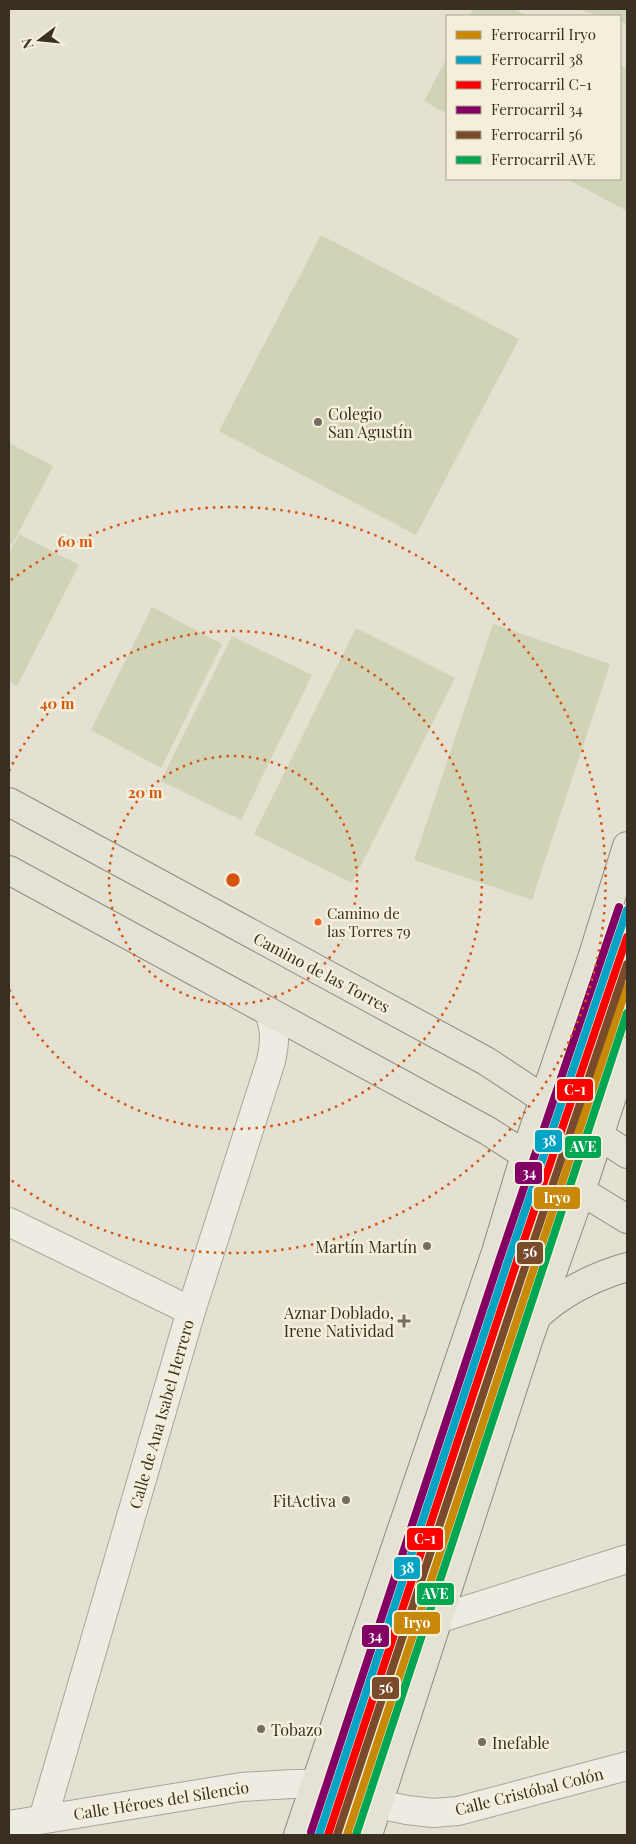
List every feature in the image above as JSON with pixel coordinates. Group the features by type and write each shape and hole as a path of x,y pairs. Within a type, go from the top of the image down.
{"main road":[{"name":"Camino de las Torres","path":"9,802 486,1061 627,1154"},
{"path":"298,1835 496,1252 525,1155 589,966 627,846"},
{"path":"9,870 488,1131 627,1219"},
{"path":"368,1835 536,1317 627,1051"},
{"path":"536,1317 555,1300 580,1286 627,1267"}],"street":[{"name":"Calle de Ana Isabel Herrero","path":"43,1819 191,1311 271,1061 275,1033 273,1022 268,1012"},
{"path":"9,1222 191,1311"},
{"path":"438,1619 627,1559"},
{"name":"Calle Cristóbal Colón","path":"314,1784 378,1804 433,1813 458,1811 627,1766"},
{"name":"Calle Héroes del Silencio","path":"9,1825 256,1785 314,1784"}],"green space":[{"path":"473,9 514,9 526,15 470,15"},
{"path":"576,9 627,9 627,24 621,21 621,15 598,15"},
{"path":"446,60 446,113 424,101"},
{"path":"621,66 627,69 627,211 569,180 621,180"},
{"path":"321,235 519,339 416,535 219,431"},
{"path":"9,443 53,466 12,545 9,543"},
{"path":"19,534 79,565 17,686 9,681 9,554"},
{"path":"152,607 222,644 161,768 91,730"},
{"path":"493,624 610,664 532,900 414,860"},
{"path":"356,628 455,678 352,883 254,834"},
{"path":"232,636 312,675 241,820 161,781"}],"rail line":[{"name":"34","path":"311,1832 499,1261 619,907"},
{"name":"38","path":"319,1835 507,1264 627,910"},
{"name":"C-1","path":"328,1835 515,1267 627,937"},
{"name":"56","path":"337,1835 627,964"},
{"name":"Iryo","path":"347,1835 627,986"},
{"name":"AVE","path":"356,1835 627,1013"}],"place":[{"name":"Colegio San Agustín","path":"318,422"},
{"name":"Camino de las Torres 79","path":"318,922"},
{"name":"Martín Martín","path":"427,1246"},
{"name":"Aznar Doblado, Irene Natividad","path":"404,1321"},
{"name":"FitActiva","path":"346,1500"},
{"name":"Tobazo","path":"261,1729"},
{"name":"Inefable","path":"482,1742"}]}
